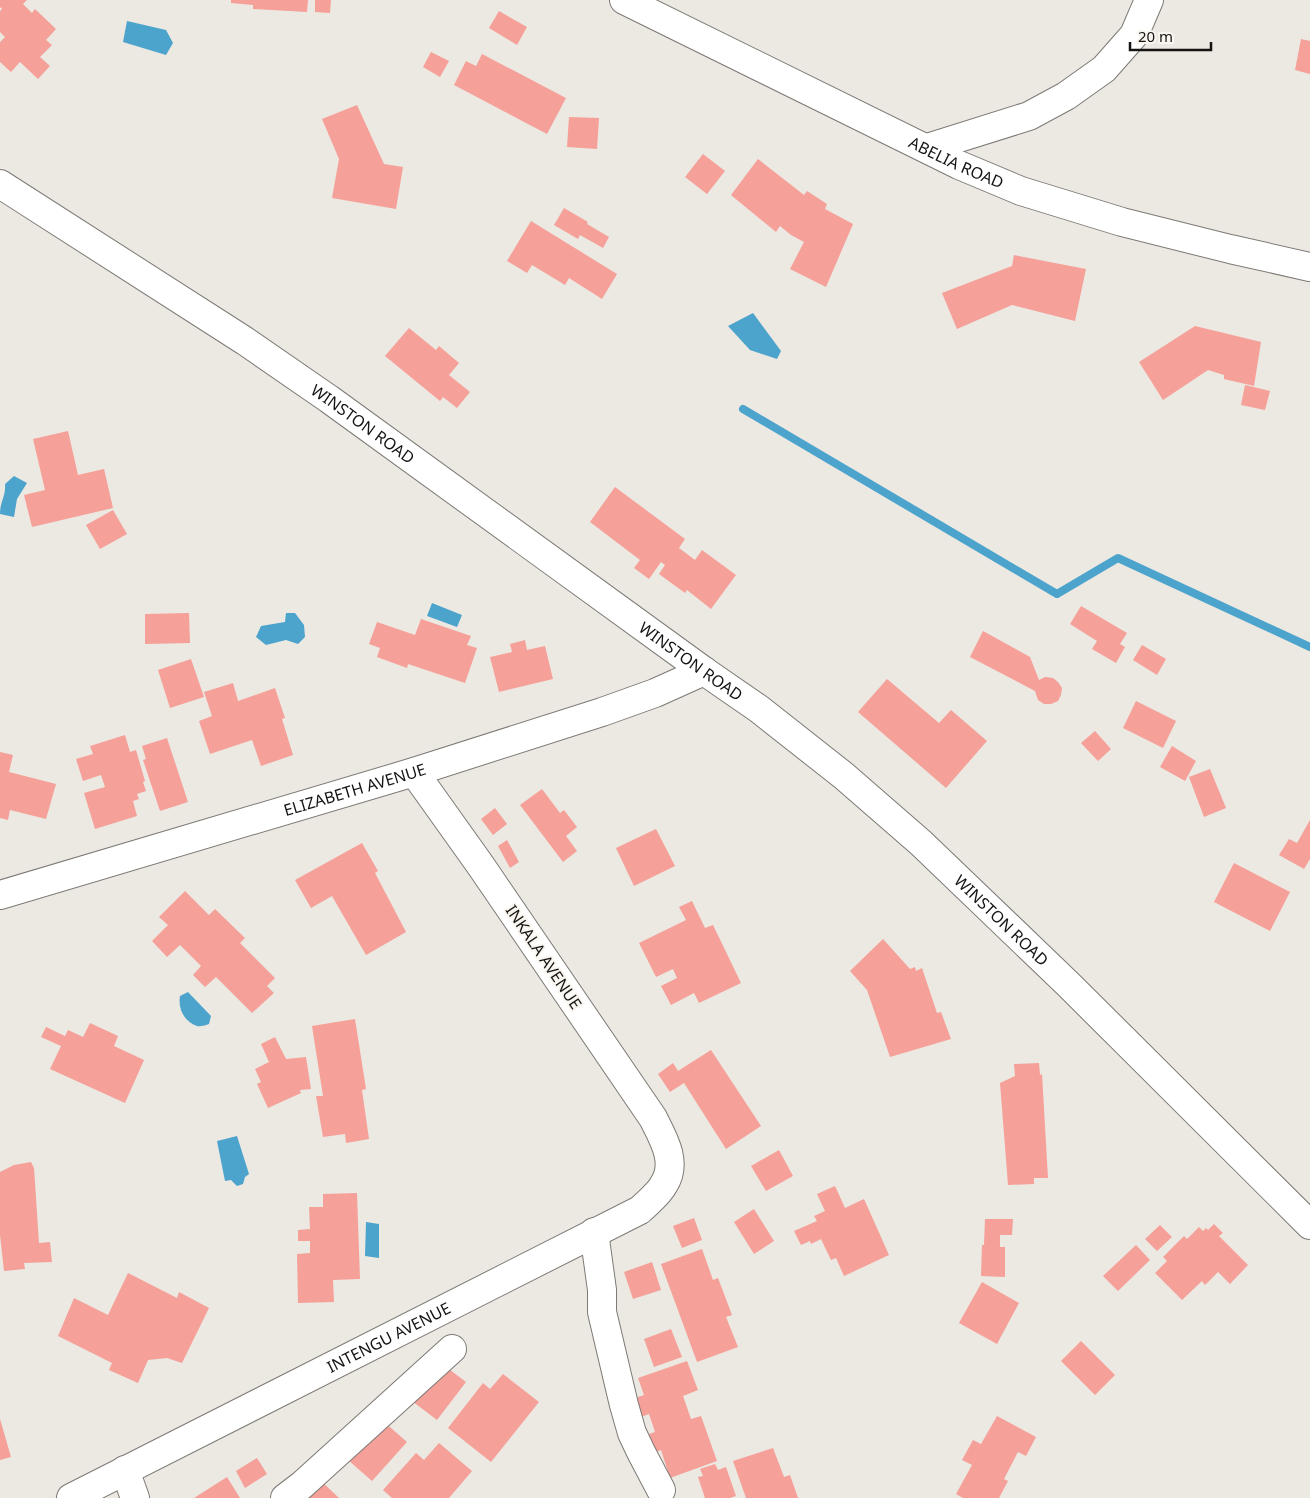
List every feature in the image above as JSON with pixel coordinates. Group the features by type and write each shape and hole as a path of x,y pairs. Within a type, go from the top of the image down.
{"street":[{"name":"ABELIA ROAD","path":"624,0 959,164 1021,191 1122,222 1310,267"},
{"path":"927,148 1029,116 1066,96 1104,69 1134,34 1149,0"},
{"name":"WINSTON ROAD","path":"0,184 260,352 336,405 766,715 844,776 921,843 1083,999 1310,1225"},
{"name":"ELIZABETH AVENUE","path":"0,895 414,772 602,712 655,693 704,671"},
{"name":"INKALA AVENUE","path":"414,772 482,866 653,1118 667,1147"},
{"name":"INTENGU AVENUE","path":"71,1498 640,1210 665,1184 670,1166 667,1147"},
{"path":"594,1232 602,1290 602,1312 624,1405 640,1452 661,1490"},
{"path":"285,1498 452,1349"},
{"path":"125,1470 135,1498"}],"water":[{"path":"127,21 166,30 173,43 166,55 123,42"},
{"path":"753,313 781,351 777,359 750,350 728,326"},
{"path":"14,476 27,483 17,499 14,517 0,514 5,484"},
{"path":"432,603 462,615 457,627 427,616"},
{"path":"286,613 295,613 304,625 305,637 298,644 286,640 266,645 256,637 261,626 285,622"},
{"path":"188,992 211,1016 209,1024 197,1026 188,1021 182,1014 180,996"},
{"path":"237,1136 249,1174 245,1177 243,1184 237,1186 231,1180 225,1181 217,1141"},
{"path":"366,1222 379,1224 379,1258 365,1256"}],"building":[{"path":"0,0 27,0 23,4 32,13 35,9 56,29 46,40 52,45 40,57 50,66 38,79 20,62 11,72 0,62 0,42 5,37 0,32 0,11 2,9 0,7"},
{"path":"231,0 308,0 307,12 253,9 253,5 231,3"},
{"path":"315,0 331,0 330,13 315,12"},
{"path":"499,11 527,27 517,45 489,28"},
{"path":"1301,39 1310,41 1310,74 1295,70"},
{"path":"431,52 449,61 440,77 423,67"},
{"path":"482,54 566,98 547,134 454,85 466,61 476,66"},
{"path":"357,105 384,164 403,167 396,209 332,198 339,159 322,119"},
{"path":"569,117 599,118 597,149 567,147"},
{"path":"703,154 725,171 707,194 685,177"},
{"path":"758,159 804,195 807,191 827,204 825,209 853,224 826,287 790,269 804,242 780,226 776,232 731,195"},
{"path":"564,208 609,237 603,248 580,235 578,239 554,225"},
{"path":"531,221 617,274 602,299 569,278 565,285 532,265 527,273 507,261"},
{"path":"1014,255 1086,269 1075,321 1012,305 957,329 942,293 1012,266"},
{"path":"1195,326 1261,342 1254,386 1224,379 1224,375 1208,370 1163,400 1139,362"},
{"path":"409,328 436,350 439,346 459,363 449,375 470,392 457,408 443,397 440,401 385,356"},
{"path":"1245,385 1270,391 1265,410 1241,405"},
{"path":"68,431 78,475 104,469 113,508 32,527 24,495 45,490 33,439"},
{"path":"615,487 685,539 679,548 695,560 702,550 736,575 711,609 687,590 685,593 659,574 665,565 661,562 649,579 634,568 640,560 590,522"},
{"path":"113,510 127,534 100,549 86,525"},
{"path":"1081,606 1127,633 1120,644 1125,647 1116,663 1092,649 1097,641 1070,624"},
{"path":"189,613 190,643 145,644 145,614"},
{"path":"421,619 471,636 467,645 477,648 465,683 408,664 407,668 377,657 380,648 369,644 377,622 415,635"},
{"path":"983,631 1030,657 1039,680 1045,677 1053,678 1058,682 1062,688 1058,701 1044,704 1038,700 1035,691 970,657"},
{"path":"525,640 527,650 545,646 553,679 499,692 490,657 512,652 510,644"},
{"path":"1142,645 1166,659 1157,675 1133,660"},
{"path":"191,659 204,697 170,708 158,670"},
{"path":"887,679 939,723 951,710 987,741 946,788 858,712"},
{"path":"233,683 238,701 275,688 285,718 282,719 293,755 261,766 252,740 210,754 199,721 212,716 204,692"},
{"path":"1136,701 1176,721 1163,748 1123,728"},
{"path":"1095,731 1111,749 1098,761 1081,743"},
{"path":"125,735 130,752 136,750 146,791 137,794 139,799 133,801 137,816 95,829 84,793 105,787 101,775 83,781 76,759 93,754 90,746"},
{"path":"167,738 188,802 160,811 143,760 146,759 142,746"},
{"path":"1172,746 1196,761 1185,781 1160,767"},
{"path":"0,752 13,755 9,772 56,784 46,819 10,810 8,820 0,818"},
{"path":"1210,769 1226,808 1204,817 1189,777"},
{"path":"542,789 560,813 564,810 577,827 566,836 577,851 563,862 520,805"},
{"path":"495,808 507,824 493,835 481,819"},
{"path":"1310,820 1310,859 1304,869 1279,855 1289,839 1297,843"},
{"path":"656,829 675,866 634,886 616,848"},
{"path":"507,840 519,862 510,868 498,846"},
{"path":"362,843 378,871 375,873 406,932 366,955 332,896 311,908 295,880"},
{"path":"1234,863 1290,892 1270,931 1214,902"},
{"path":"185,891 209,915 215,909 245,938 240,943 275,978 267,986 274,993 252,1013 216,977 205,987 193,975 201,966 180,945 167,957 152,941 168,925 159,917"},
{"path":"692,901 705,928 713,925 741,983 699,1003 694,993 671,1005 661,986 677,978 673,969 656,977 639,943 686,920 679,907"},
{"path":"883,939 910,969 915,967 916,971 922,968 937,1013 941,1012 951,1039 890,1057 867,990 850,971"},
{"path":"355,1019 366,1089 362,1090 369,1139 346,1143 345,1134 323,1137 316,1096 323,1096 312,1026"},
{"path":"90,1023 118,1036 114,1046 144,1060 125,1103 50,1069 61,1046 41,1037 46,1027 65,1036 68,1030 83,1037"},
{"path":"275,1037 286,1059 306,1057 311,1089 300,1090 301,1093 268,1108 257,1084 261,1082 255,1069 269,1062 261,1044"},
{"path":"711,1050 761,1126 726,1149 684,1083 670,1092 658,1074 673,1063 678,1071"},
{"path":"1039,1063 1040,1075 1042,1074 1048,1178 1034,1178 1034,1184 1008,1185 1000,1083 1015,1076 1014,1064"},
{"path":"779,1150 793,1176 766,1191 751,1166"},
{"path":"31,1162 34,1168 39,1243 50,1242 52,1262 24,1263 25,1269 4,1271 0,1235 0,1172 14,1165"},
{"path":"835,1186 845,1208 864,1199 889,1255 844,1276 836,1258 831,1260 821,1239 811,1244 810,1241 801,1245 794,1231 817,1221 814,1216 825,1211 817,1194"},
{"path":"357,1193 360,1279 333,1280 334,1302 298,1303 297,1254 310,1253 310,1241 298,1241 298,1230 310,1229 309,1207 323,1207 323,1194"},
{"path":"754,1209 774,1241 754,1254 734,1222"},
{"path":"694,1218 702,1240 682,1248 673,1226"},
{"path":"985,1219 1013,1219 1012,1235 1000,1235 1000,1247 1005,1247 1005,1277 981,1276"},
{"path":"1214,1224 1223,1233 1219,1236 1248,1265 1230,1284 1218,1272 1205,1285 1202,1281 1182,1300 1155,1273 1167,1261 1163,1257 1184,1236 1187,1239 1199,1227 1203,1231 1206,1228 1208,1230"},
{"path":"1160,1225 1172,1237 1157,1251 1145,1239"},
{"path":"1136,1245 1150,1260 1118,1291 1103,1276"},
{"path":"702,1249 713,1280 718,1278 732,1315 726,1317 738,1347 697,1362 661,1264"},
{"path":"652,1262 661,1290 633,1299 624,1272"},
{"path":"128,1273 177,1298 179,1292 209,1308 182,1363 167,1358 148,1360 138,1383 109,1370 112,1363 58,1336 74,1298 108,1315"},
{"path":"982,1282 1019,1303 997,1344 959,1323"},
{"path":"671,1329 682,1357 654,1367 644,1339"},
{"path":"1081,1341 1115,1375 1095,1395 1061,1361"},
{"path":"687,1361 698,1390 683,1396 691,1419 701,1416 717,1461 670,1478 661,1450 656,1452 649,1434 655,1432 649,1414 638,1418 632,1399 644,1395 638,1378"},
{"path":"441,1363 466,1382 437,1420 412,1401"},
{"path":"503,1374 539,1402 491,1462 448,1428 483,1383 490,1389"},
{"path":"997,1416 1036,1437 1026,1456 1018,1452 1004,1479 1008,1481 999,1498 963,1498 956,1494 972,1465 962,1460 973,1440 981,1444"},
{"path":"0,1419 11,1457 0,1460"},
{"path":"383,1421 407,1442 372,1481 348,1460"},
{"path":"439,1443 472,1471 449,1498 392,1498 383,1490 416,1453 424,1460"},
{"path":"773,1448 784,1477 790,1475 798,1498 746,1498 733,1461"},
{"path":"257,1458 267,1474 245,1488 236,1471"},
{"path":"715,1464 718,1470 726,1467 736,1496 730,1498 705,1498 698,1477 703,1476 700,1469"},
{"path":"227,1477 240,1498 194,1498"},
{"path":"319,1479 339,1498 301,1498"}],"waterway":[{"path":"743,409 1057,594 1118,558 1310,647"}]}
